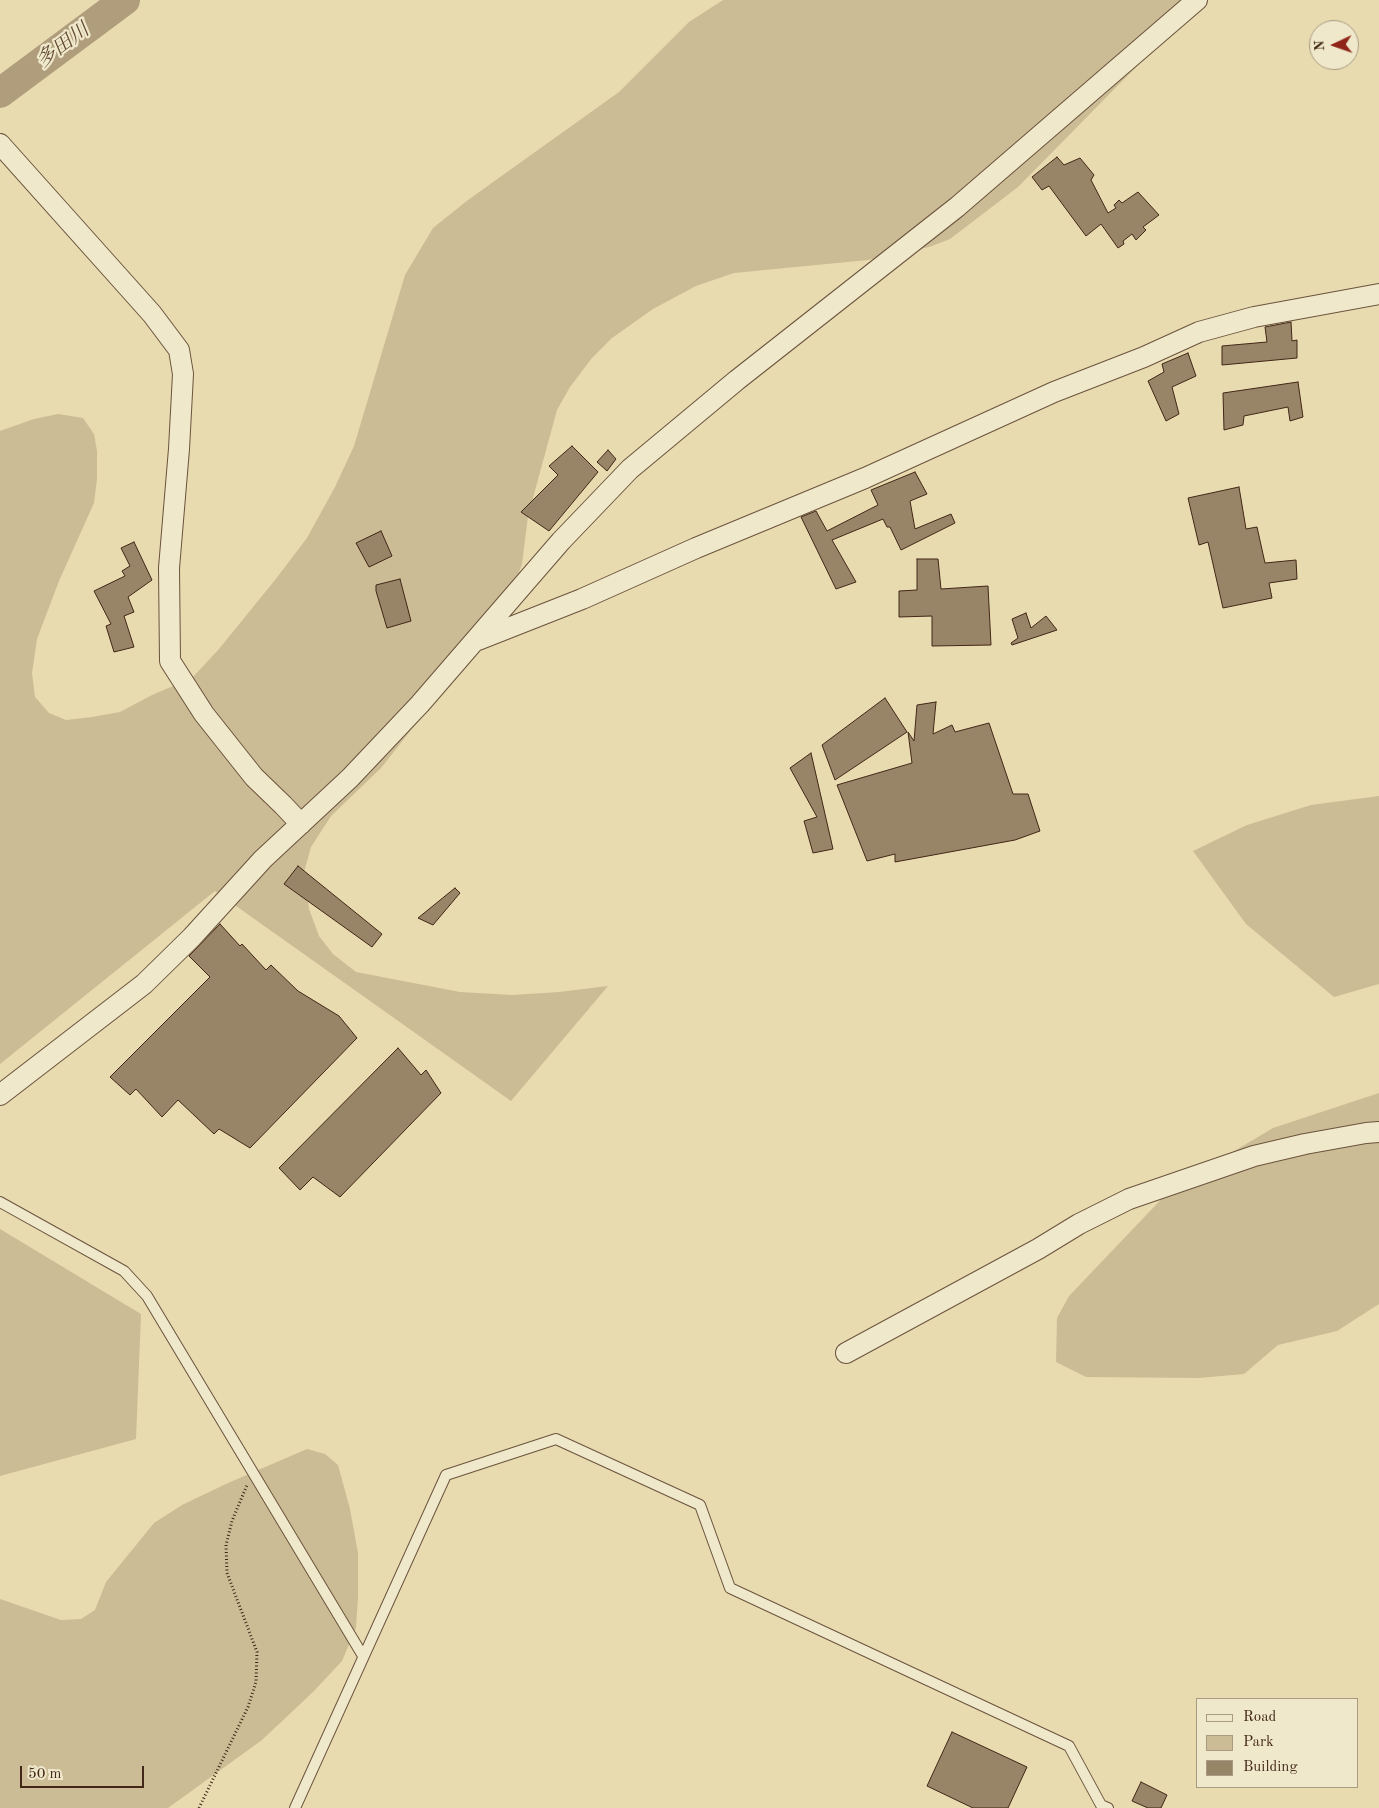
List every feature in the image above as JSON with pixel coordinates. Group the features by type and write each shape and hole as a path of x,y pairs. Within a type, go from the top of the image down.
{"street":[{"path":"0,1095 144,984 192,938 263,860 350,778 420,704 561,540 630,468 737,380 957,207 1197,0"},
{"path":"6,151 152,314 179,350 183,374 179,449 168,568 170,661 204,714 254,777 301,824"},
{"path":"476,641 582,599 696,548 866,478 1054,392 1144,357 1199,332 1254,317 1379,294"},
{"path":"846,1353 1038,1249 1080,1224 1129,1200 1254,1156 1305,1144 1379,1132"}],"lane":[{"path":"0,1202 124,1271 147,1296 363,1656"},
{"path":"295,1808 446,1475 556,1439 700,1505 730,1588 1069,1746 1101,1805 1108,1808"}],"path":[{"path":"199,1808 248,1707 256,1682 256,1652 227,1573 226,1545 232,1521 253,1472"}],"green space":[{"path":"723,0 1202,0 1018,187 950,239 929,247 868,260 734,273 696,286 653,309 612,338 592,358 570,387 557,410 528,516 522,564 509,599 477,654 430,706 381,768 331,816 311,847 304,872 309,909 319,936 333,954 356,972 460,992 512,995 608,986 511,1101 215,891 0,1064 0,431 34,419 58,414 83,418 94,434 97,451 97,479 94,503 59,581 37,639 32,673 35,697 49,713 66,720 92,717 120,712 152,695 192,678 219,649 307,538 335,487 354,446 405,275 433,228 468,200 619,92 689,22"},
{"path":"1379,796 1379,984 1334,997 1246,924 1193,851 1247,825 1311,805"},
{"path":"1379,1093 1379,1304 1337,1331 1278,1345 1244,1374 1198,1378 1086,1377 1056,1362 1057,1318 1069,1296 1172,1188 1273,1128"},
{"path":"0,1229 141,1314 136,1439 0,1476"},
{"path":"307,1449 325,1454 338,1465 350,1509 358,1553 356,1628 342,1661 313,1692 262,1740 168,1808 0,1808 0,1599 61,1620 81,1619 95,1610 106,1582 154,1523 182,1505"}],"building":[{"path":"1057,157 1064,165 1080,158 1094,175 1091,180 1108,213 1116,208 1114,205 1119,200 1122,203 1138,192 1159,215 1143,227 1146,230 1136,240 1132,234 1118,248 1101,224 1086,236 1049,186 1042,190 1032,177"},
{"path":"1291,322 1292,341 1297,340 1297,358 1222,365 1222,346 1267,342 1265,327"},
{"path":"1188,353 1196,376 1172,387 1179,414 1166,421 1148,381 1164,372 1162,364"},
{"path":"1298,382 1303,417 1290,421 1288,407 1244,416 1243,425 1224,430 1223,393"},
{"path":"572,446 598,472 549,531 521,512 558,475 549,466"},
{"path":"608,450 616,459 607,471 597,462"},
{"path":"915,472 927,494 910,501 915,529 951,514 955,523 901,550 890,527 887,527 883,519 832,540 856,582 836,589 801,517 816,511 827,531 878,505 871,490"},
{"path":"1239,487 1246,529 1257,527 1265,563 1296,560 1297,579 1269,583 1272,598 1223,608 1208,542 1199,545 1188,498"},
{"path":"381,531 392,556 369,567 356,543"},
{"path":"134,542 152,580 128,597 134,612 124,616 134,647 114,652 106,626 111,624 94,591 125,576 122,571 130,566 121,548"},
{"path":"917,559 938,559 941,589 988,586 991,645 932,646 932,616 899,617 899,591 917,590"},
{"path":"400,579 411,621 387,628 376,585"},
{"path":"1026,613 1031,628 1046,616 1057,630 1012,645 1011,643 1018,638 1012,619"},
{"path":"885,698 907,732 835,780 822,745"},
{"path":"936,702 933,734 952,725 955,732 989,723 1013,794 1028,794 1040,831 1015,840 895,862 895,854 867,861 837,785 912,763 908,732 914,741 917,705"},
{"path":"811,753 833,849 813,853 804,821 817,817 790,768"},
{"path":"298,866 382,934 372,947 284,884"},
{"path":"455,888 460,893 433,925 418,918"},
{"path":"220,924 266,970 271,965 298,991 339,1016 357,1038 250,1148 219,1129 214,1134 178,1100 162,1117 136,1089 130,1095 110,1077 210,977 189,956"},
{"path":"398,1048 421,1075 426,1070 441,1093 340,1197 313,1177 300,1190 279,1168"},
{"path":"952,1732 1027,1767 1008,1808 973,1808 927,1786"},
{"path":"1141,1782 1167,1795 1161,1808 1148,1808 1132,1801"}],"waterway":[{"name":"多田川","path":"0,93 125,0"}]}
